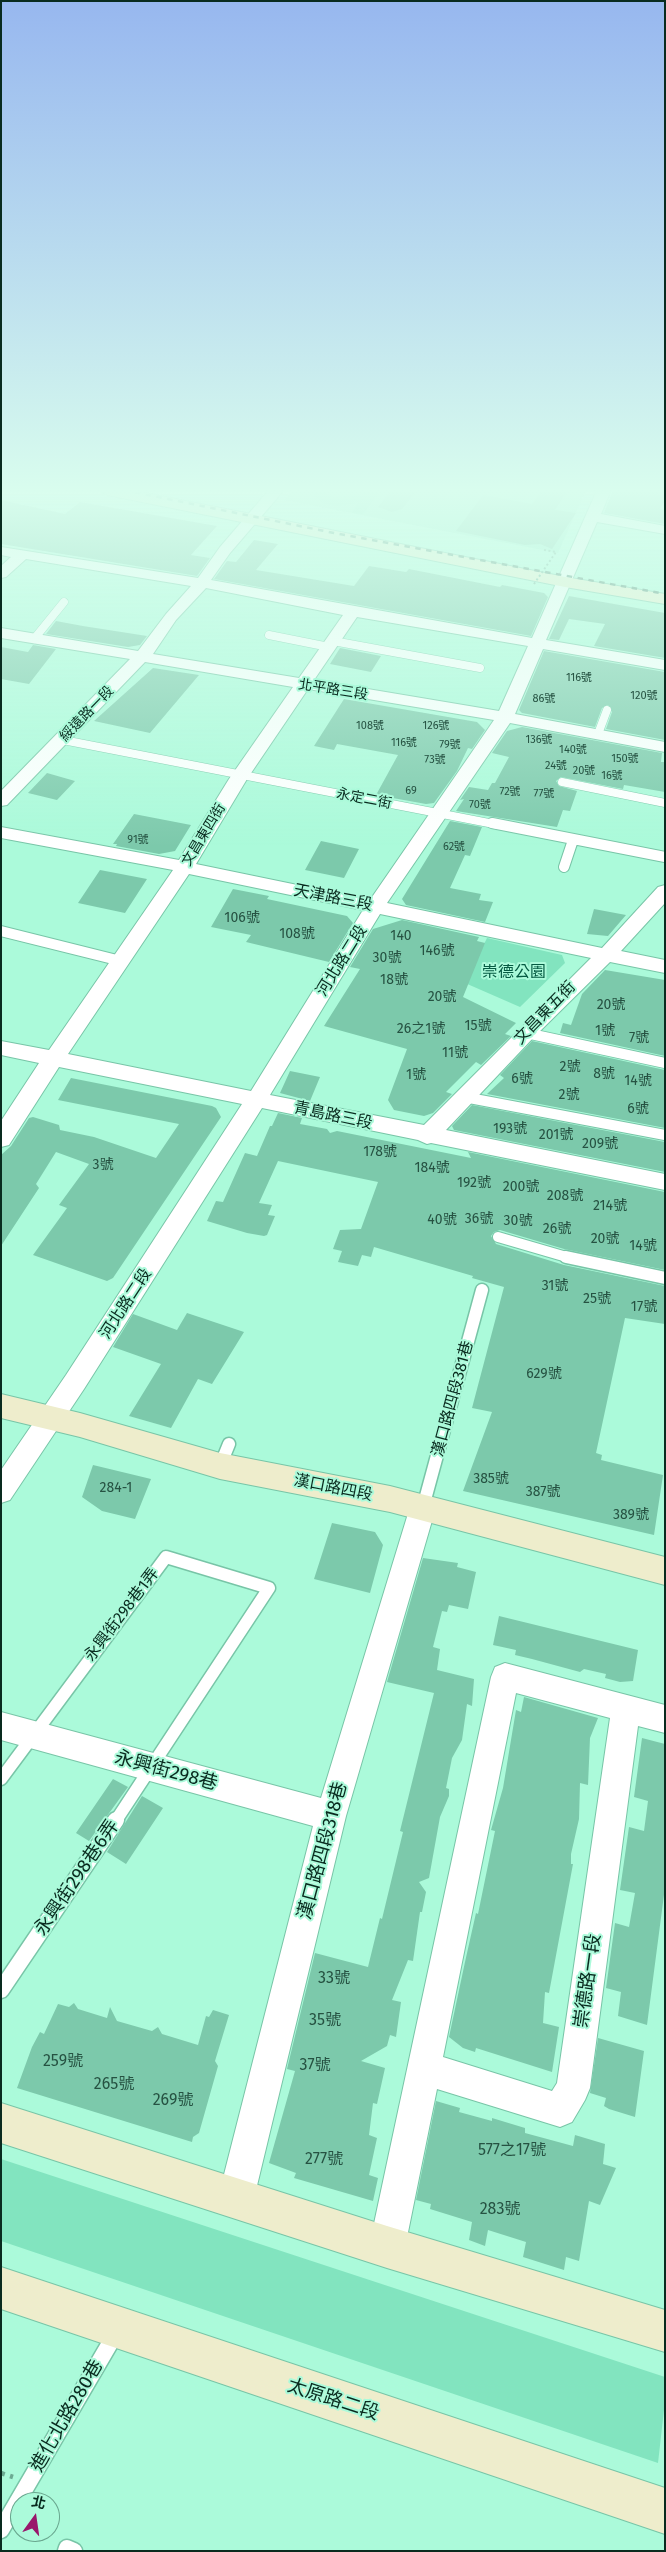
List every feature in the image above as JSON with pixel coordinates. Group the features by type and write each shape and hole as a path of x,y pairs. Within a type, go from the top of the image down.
{"main road":[{"name":"漢口路四段","path":"1,1406 224,1455 665,1570"},
{"path":"1,2123 387,2247 665,2331"},
{"name":"太原路二段","path":"1,2288 118,2329 665,2511"}],"street":[{"name":"綏遠路一段","path":"1,801 63,740 142,656 178,609"},
{"path":"338,609 665,665"},
{"name":"河北路二段","path":"1,1492 51,1418 256,1100 376,907 437,814 475,764 505,717 537,644 548,609"},
{"name":"文昌東四街","path":"1,1139 184,868 241,775 353,612"},
{"name":"北平路三段","path":"1,633 303,685 505,717 665,747"},
{"name":"天津路三段","path":"1,832 665,967"},
{"name":"文昌東五街","path":"427,1136 665,891"},
{"name":"青島路三段","path":"1,1048 427,1136 665,1182"},
{"name":"漢口路四段318巷","path":"236,2198 331,1816 423,1507"},
{"path":"387,2247 505,1677 665,1719"},
{"name":"崇德路一段","path":"424,2068 560,2110 573,2088 626,1708"},
{"name":"永興街298巷","path":"1,1726 331,1816"}],"lane":[{"path":"34,639 58,609"},
{"path":"270,635 480,668"},
{"path":"598,734 607,710"},
{"name":"永定二街","path":"63,740 665,857"},
{"path":"562,782 665,803"},
{"path":"564,867 573,840"},
{"path":"1,932 121,961"},
{"path":"526,1032 665,1063"},
{"path":"464,1097 665,1135"},
{"path":"498,1237 585,1263 665,1278"},
{"name":"漢口路四段381巷","path":"423,1507 482,1290"},
{"name":"永興街298巷1弄","path":"32,1735 166,1557 269,1588"},
{"name":"永興街298巷6弄","path":"1,1990 152,1767 269,1588"},
{"path":"1,1778 32,1735"},
{"name":"進化北路280巷","path":"1,2530 118,2329"}],"green space":[{"name":"崇德公園","path":"487,938 562,955 565,963 520,1007 465,983"},
{"path":"1,2159 665,2377 665,2401 658,2463 1,2241"}],"building":[{"path":"381,609 543,609 531,636"},
{"path":"563,609 643,609 665,613 665,658 594,646 605,624 569,619 559,640 549,639"},
{"path":"56,621 147,636 140,645 128,647 46,634"},
{"path":"33,645 56,649 29,684 1,679 1,647 28,652"},
{"path":"340,648 381,656 371,672 330,664"},
{"path":"544,651 665,672 665,740 606,729 612,712 608,705 602,708 595,727 522,713 519,710"},
{"path":"153,668 199,675 150,733 94,721"},
{"path":"344,699 477,722 485,730 472,749 468,748 457,771 434,803 426,804 376,795 398,755 337,744 334,750 314,746"},
{"path":"522,727 662,753 661,762 665,762 665,792 624,785 623,789 561,777 556,781 559,786 577,791 570,811 563,810 557,827 456,811 464,799 460,800 469,787 488,790 492,783 495,783 509,757 492,753 507,731"},
{"path":"47,773 75,781 57,800 28,793"},
{"path":"134,814 191,825 175,851 159,854 116,846 117,844 113,844"},
{"path":"450,821 482,827 470,856 465,855 450,888 481,894 479,900 493,902 485,922 406,905 402,899"},
{"path":"321,841 359,849 344,878 305,870"},
{"path":"100,870 147,879 125,913 78,903"},
{"path":"233,889 269,896 267,899 347,916 353,923 329,962 246,942 251,935 211,927"},
{"path":"594,909 626,915 608,936 587,934"},
{"path":"402,920 479,937 477,941 485,943 463,997 516,1023 505,1034 511,1036 481,1065 476,1062 446,1092 452,1094 433,1113 424,1116 394,1110 388,1100 407,1049 324,1026 360,969 350,967 373,929"},
{"path":"605,970 665,980 665,1056 560,1033 563,1023 571,1025 582,994"},
{"path":"532,1041 665,1070 665,1128 487,1094 504,1078 500,1075"},
{"path":"290,1071 320,1077 310,1101 280,1093"},
{"path":"71,1078 212,1106 216,1108 221,1117 113,1278 107,1281 33,1255 67,1208 59,1205 89,1164 56,1152 36,1184 39,1188 1,1246 1,1155 11,1146 29,1118 33,1117 59,1125 60,1130 94,1137 156,1158 179,1124 58,1100"},
{"path":"472,1105 665,1142 665,1172 454,1130 452,1126"},
{"path":"278,1113 302,1118 300,1124 327,1129 330,1133 337,1131 471,1158 468,1152 665,1192 665,1270 564,1249 500,1230 494,1232 491,1236 496,1244 564,1265 665,1286 665,1324 625,1318 596,1453 602,1455 601,1460 663,1475 654,1535 463,1491 492,1412 472,1408 504,1287 374,1247 371,1257 362,1255 358,1266 338,1262 342,1251 333,1249 340,1230 361,1229 378,1182 278,1161 259,1203 272,1205 268,1215 275,1216 267,1235 247,1233 207,1221 216,1201 223,1202 245,1153 257,1156"},
{"path":"187,1313 244,1332 212,1384 198,1379 171,1428 129,1416 161,1364 113,1347 133,1314 177,1330"},
{"path":"93,1465 151,1479 135,1519 102,1511 82,1497"},
{"path":"332,1523 375,1532 383,1545 370,1593 314,1579"},
{"path":"423,1558 458,1563 457,1567 476,1572 468,1609 449,1605 447,1612 442,1611 433,1647 440,1649 437,1670 474,1679 472,1706 467,1704 462,1740 452,1758 446,1788 449,1789 449,1796 440,1817 429,1878 419,1882 426,1892 422,1912 420,1912 413,1961 408,1960 392,2000 401,2002 396,2037 390,2035 387,2046 361,2061 385,2068 377,2104 373,2103 369,2135 377,2138 369,2175 378,2178 373,2201 294,2178 296,2173 269,2163 295,2071 287,2069 315,1953 368,1967 380,1918 382,1919 403,1832 400,1831 434,1693 387,1682"},
{"path":"499,1616 638,1650 633,1681 620,1682 605,1678 606,1674 584,1669 580,1672 515,1655 516,1650 493,1645"},
{"path":"524,1697 598,1718 590,1738 588,1785 580,1783 579,1819 571,1854 571,1864 573,1864 549,1993 545,1992 543,2023 559,2027 552,2072 476,2048 475,2052 463,2048 449,2037 476,1913 478,1914 495,1831 491,1830 503,1788 516,1710 521,1712"},
{"path":"642,1738 665,1744 665,1887 647,2025 618,2016 621,1992 606,1988 615,1923 629,1927 635,1893 620,1890 629,1827 644,1831 648,1801 634,1797"},
{"path":"113,1779 128,1787 89,1841 76,1833"},
{"path":"142,1796 163,1808 126,1864 107,1852"},
{"path":"74,2003 78,2009 107,2018 110,2007 117,2021 152,2031 158,2027 162,2034 198,2045 206,2016 209,2017 213,2010 229,2015 215,2061 218,2066 199,2133 193,2137 192,2142 17,2088 32,2047 40,2032 44,2034 58,2004 69,2007"},
{"path":"598,2038 644,2051 635,2117 609,2109 604,2106 606,2098 590,2093"},
{"path":"436,2101 460,2108 459,2112 492,2121 492,2118 525,2128 525,2133 573,2146 575,2135 605,2144 603,2164 616,2168 600,2205 589,2201 579,2261 566,2257 564,2270 523,2257 526,2242 488,2230 485,2246 469,2240 472,2222 430,2209 431,2204 416,2200"}]}
